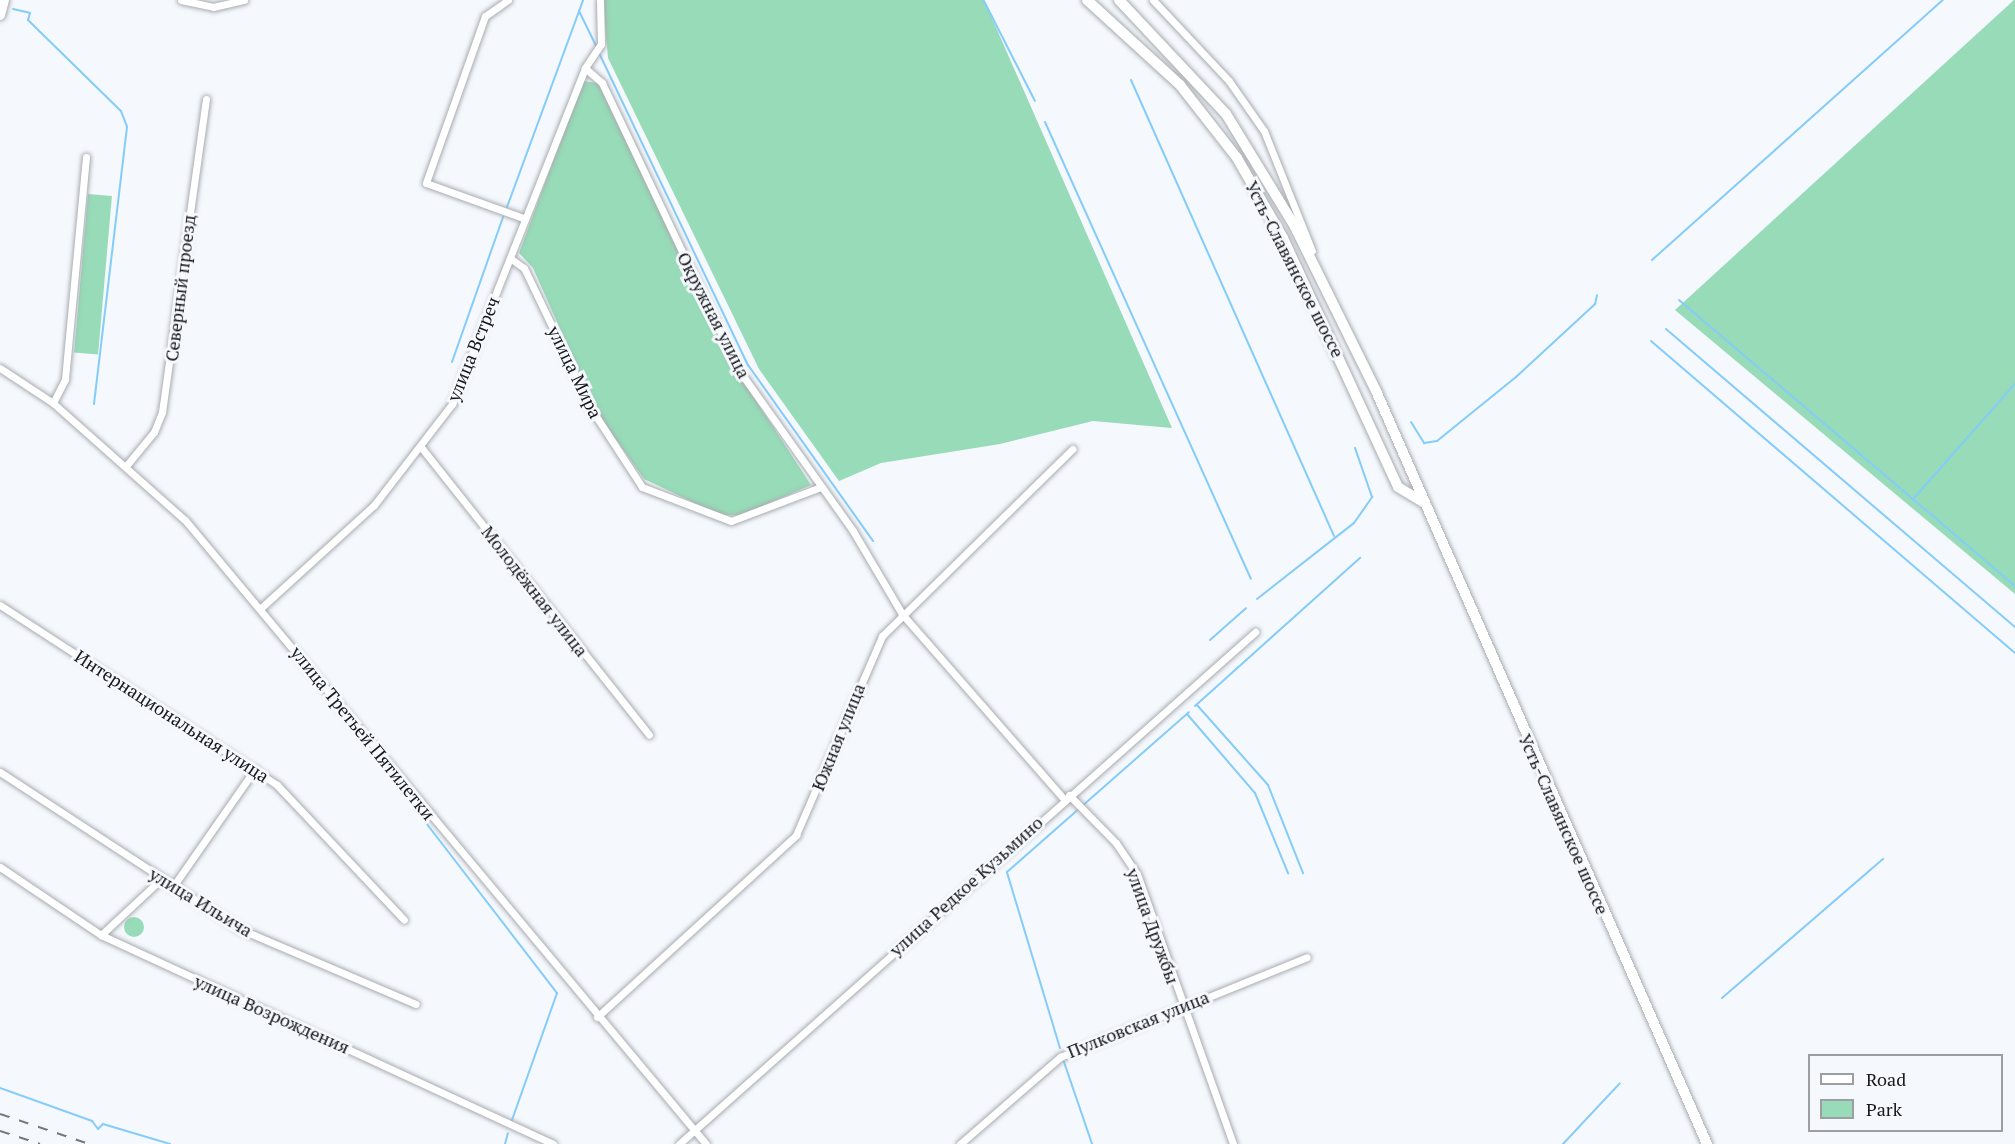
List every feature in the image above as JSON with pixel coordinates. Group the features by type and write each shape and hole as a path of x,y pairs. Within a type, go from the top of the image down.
{"street":[{"path":"0,15 4,0"},
{"path":"181,0 213,7 244,0"},
{"path":"508,0 485,16 426,183 523,218"},
{"path":"585,68 601,44 600,0"},
{"name":"Усть-Славянское шоссе","path":"1087,0 1180,85 1237,158 1283,238 1398,487 1425,503"},
{"name":"Усть-Славянское шоссе","path":"1119,0 1226,114 1274,188 1329,298 1425,503 1707,1144"},
{"path":"1153,0 1201,48 1264,131 1329,298"},
{"name":"улица Встреч","path":"262,607 374,505 452,404 510,258 523,218 585,68"},
{"name":"Окружная улица","path":"585,68 602,83 738,369 821,487 902,614"},
{"name":"Северный проезд","path":"126,466 154,432 162,412 206,99"},
{"path":"53,404 65,379 86,157"},
{"name":"улица Мира","path":"510,258 524,268 592,410 642,487 731,521 821,487"},
{"name":"улица Третьей Пятилетки","path":"0,368 53,404 185,520 262,607 693,1132"},
{"name":"Молодёжная улица","path":"421,447 650,735"},
{"name":"Южная улица","path":"597,1017 796,835 871,657 902,614 1072,449"},
{"name":"Интернациональная улица","path":"0,605 255,769 304,809 404,920"},
{"name":"улица Дружбы","path":"902,614 1066,797 1116,843 1137,874 1233,1144"},
{"name":"улица Редкое Кузьмино","path":"679,1144 1066,797 1255,632"},
{"path":"172,888 255,769"},
{"name":"улица Ильича","path":"0,772 172,888 240,929 416,1004"},
{"name":"улица Возрождения","path":"0,867 101,935 553,1144"},
{"path":"101,935 161,879"},
{"name":"Пулковская улица","path":"960,1144 1060,1057 1182,1005 1307,957"},
{"path":"693,1132 706,1144"}],"green space":[{"path":"603,0 984,0 1172,428 1093,421 1000,444 881,463 839,481 759,369 608,58"},
{"path":"2015,0 2015,594 1675,310"},
{"path":"583,81 598,83 736,370 811,485 741,515 720,515 644,479 598,414 533,268 519,253"},
{"path":"88,194 112,196 98,354 74,352"},
{"path":"134,917 141,920 144,927 141,934 134,937 127,934 124,927 127,920"}],"waterway":[{"path":"507,207 583,0"},
{"path":"1652,260 1943,0"},
{"path":"984,1 1035,101"},
{"path":"13,9 30,13 28,20 121,111 127,127 94,404"},
{"path":"579,11 596,46"},
{"path":"600,55 748,365 873,541"},
{"path":"1131,80 1334,536"},
{"path":"1045,122 1251,579"},
{"path":"452,362 503,217"},
{"path":"1411,422 1424,443 1437,441 1516,377 1595,304 1597,295"},
{"path":"1679,300 2015,586"},
{"path":"1666,329 2015,627"},
{"path":"1651,341 2015,653"},
{"path":"1914,498 2015,384"},
{"path":"1257,599 1354,523 1372,497 1355,448"},
{"path":"1195,706 1360,558"},
{"path":"1210,640 1246,608"},
{"path":"1197,705 1268,785 1303,873"},
{"path":"1060,1048 1007,872 1189,712"},
{"path":"1187,714 1255,793 1288,873"},
{"path":"423,819 557,993 512,1120"},
{"path":"1722,998 1883,859"},
{"path":"1064,1062 1092,1144"},
{"path":"1563,1144 1620,1083"},
{"path":"0,1088 92,1121 98,1129 103,1124 170,1144"},
{"path":"505,1144 508,1133"}],"railway":[{"path":"0,1114 89,1144"},
{"path":"0,1131 40,1144"}]}
